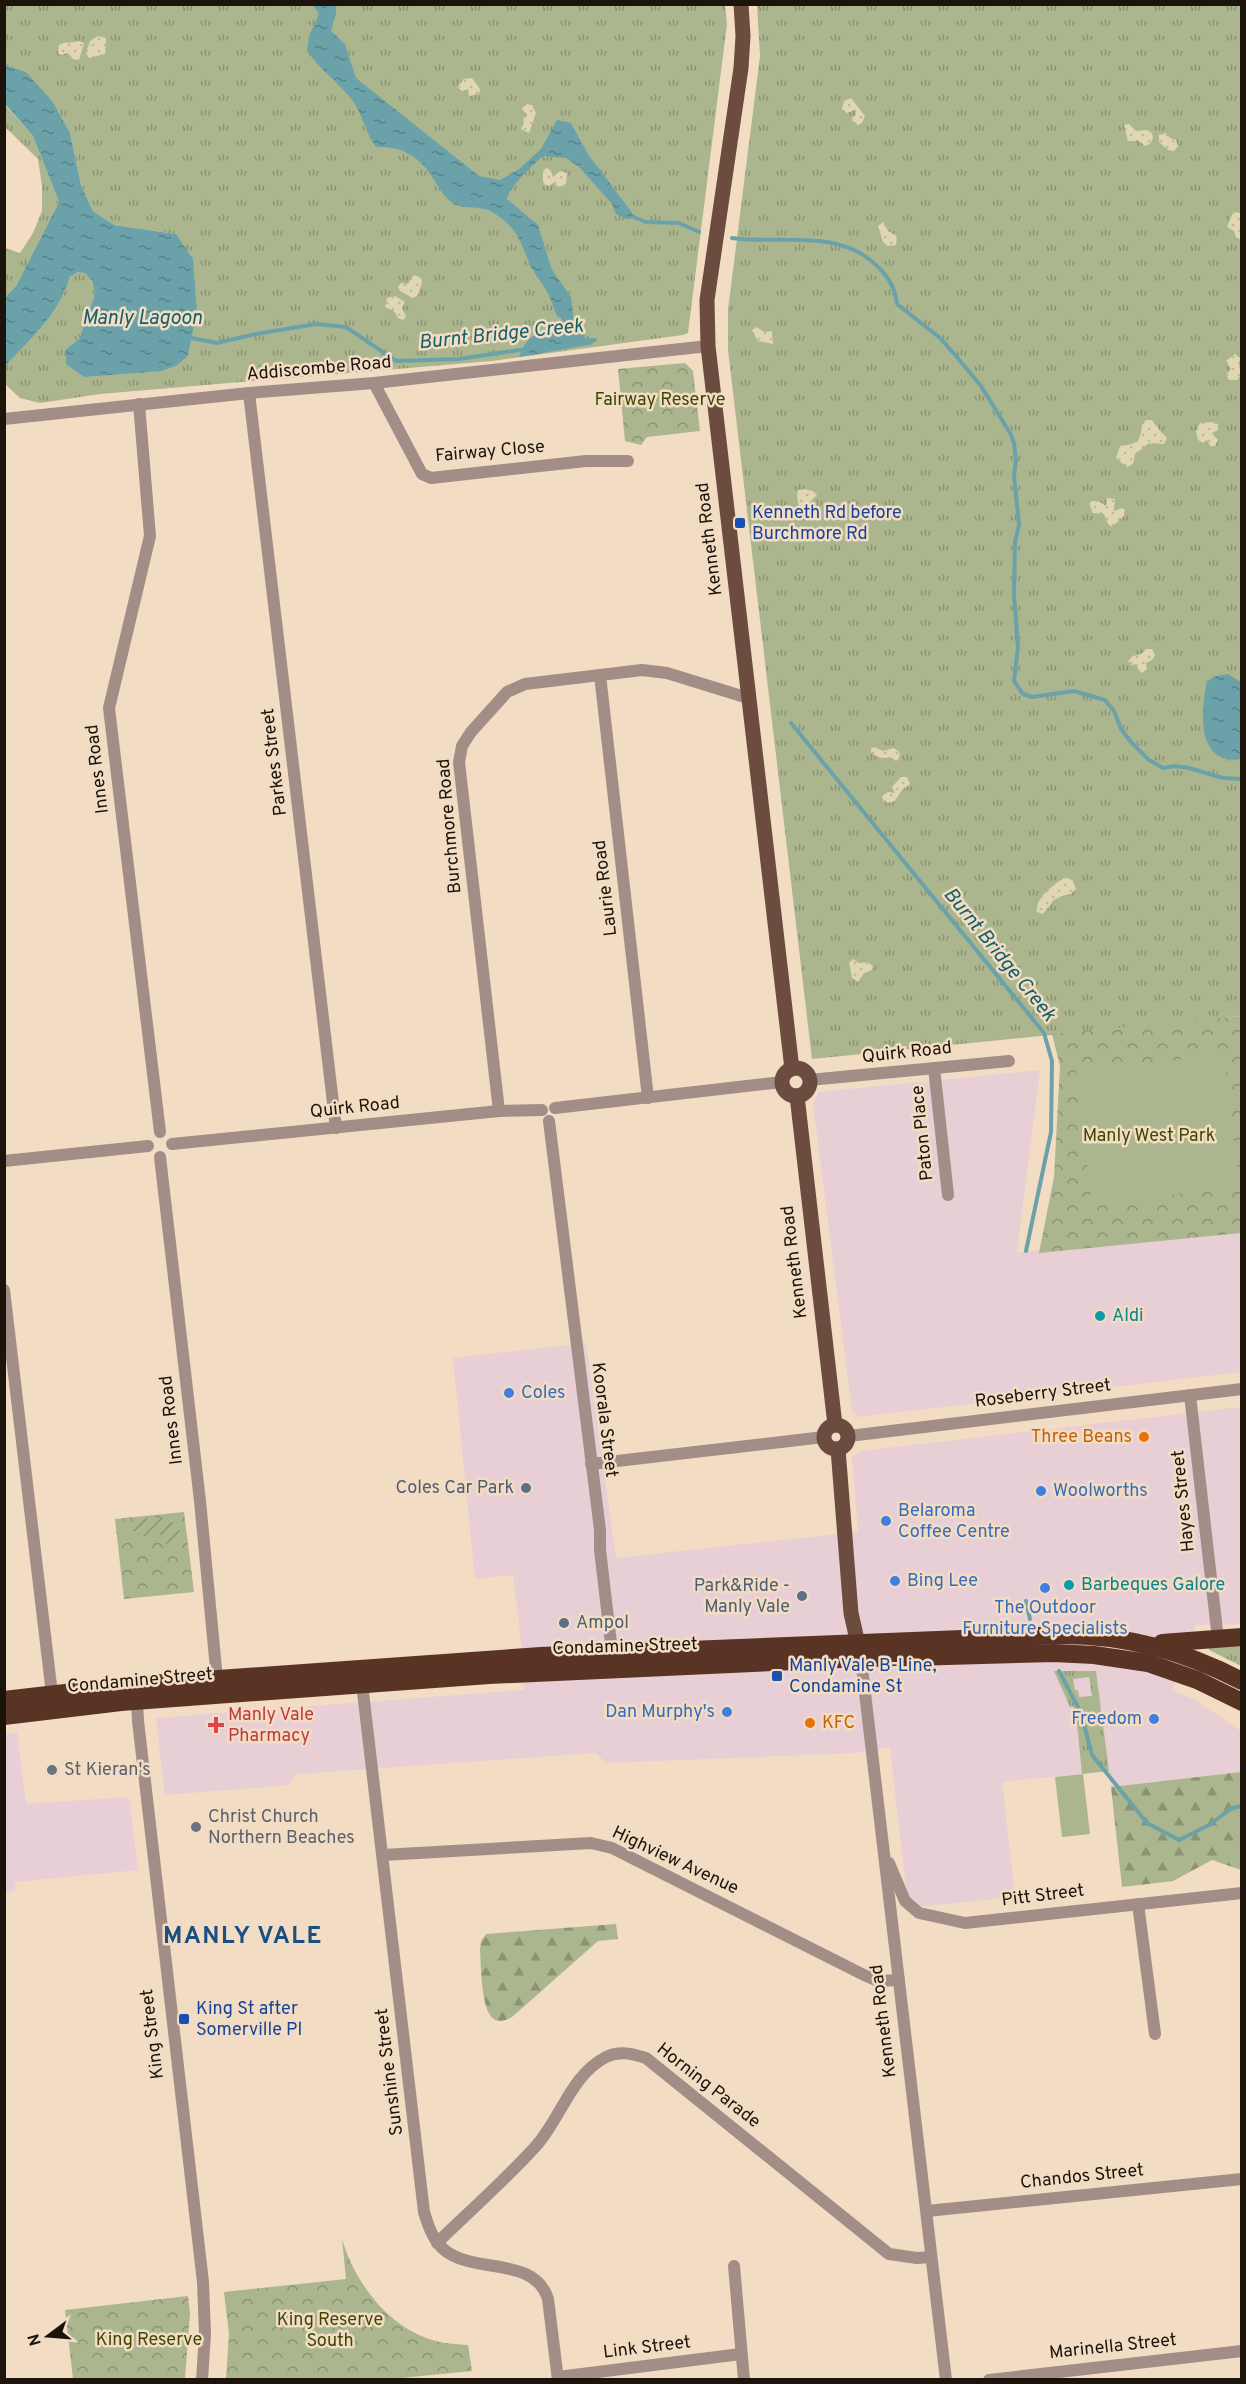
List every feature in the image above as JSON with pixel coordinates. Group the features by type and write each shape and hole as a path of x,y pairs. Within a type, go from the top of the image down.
{"highway":[{"name":"Condamine Street","path":"4,1700 52,1694 362,1684 860,1650 1020,1636 1095,1635 1148,1643"},
{"path":"1148,1643 1242,1637"},
{"path":"1148,1643 1200,1661 1242,1681"},
{"name":"Condamine Street","path":"4,1716 217,1679 612,1652 860,1650 1094,1655 1148,1664 1197,1680 1242,1702"}],"main road":[{"name":"Kenneth Road","path":"741,4 743,36 741,68 707,300 708,346 792,1069"},
{"path":"792,1069 803,1070 809,1080 807,1089 797,1096 785,1091 782,1082 785,1072 792,1069"},
{"name":"Kenneth Road","path":"797,1096 834,1425"},
{"path":"834,1425 845,1428 849,1436 847,1444 838,1449 828,1447 824,1437 827,1429 834,1425"},
{"name":"Kenneth Road","path":"838,1449 850,1613 860,1650"}],"street":[{"name":"Addiscombe Road","path":"4,419 249,393 374,383 708,346"},
{"name":"Fairway Close","path":"374,383 422,474 431,478 586,461 628,461"},
{"name":"Parkes Street","path":"249,393 336,1128"},
{"name":"Innes Road","path":"139,404 150,536 109,708 160,1132"},
{"name":"Burchmore Road","path":"499,1112 459,762 462,746 471,732 507,692 525,684 642,670 667,673 748,698"},
{"name":"Laurie Road","path":"600,675 648,1098"},
{"name":"Quirk Road","path":"809,1080 1008,1061"},
{"name":"Paton Place","path":"934,1068 948,1195"},
{"path":"555,1108 557,1116 549,1121 543,1118 542,1110 548,1106 555,1108 782,1082"},
{"name":"Quirk Road","path":"172,1144 499,1112 542,1110"},
{"name":"Koorala Street","path":"549,1121 612,1652"},
{"path":"160,1132 168,1136 172,1144 171,1151 160,1157 152,1154 148,1146 150,1138 160,1132"},
{"path":"4,1161 148,1146"},
{"name":"Innes Road","path":"160,1157 200,1501 217,1679"},
{"path":"4,1290 52,1694"},
{"name":"Roseberry Street","path":"849,1436 1242,1389"},
{"name":"Hayes Street","path":"1190,1395 1218,1639"},
{"path":"591,1464 824,1437"},
{"name":"Kenneth Road","path":"860,1650 946,2379"},
{"name":"Sunshine Street","path":"362,1684 424,2212 428,2227 437,2243"},
{"name":"King Street","path":"136,1693 203,2282 205,2334 202,2379"},
{"name":"Highview Avenue","path":"383,1855 591,1843 612,1848 864,1975 878,1981 899,1980"},
{"name":"Pitt Street","path":"884,1854 905,1901 919,1913 965,1923 1242,1893"},
{"path":"1138,1904 1155,2034"},
{"name":"Horning Parade","path":"437,2243 537,2145 578,2081 608,2056 619,2053 646,2058 889,2254 916,2258 931,2257"},
{"name":"Chandos Street","path":"927,2211 1242,2179"},
{"path":"437,2243 460,2258 526,2273 545,2288 558,2378"},
{"path":"734,2266 744,2379"},
{"name":"Marinella Street","path":"989,2379 1242,2351"},
{"name":"Link Street","path":"558,2378 741,2354"}],"shaded area":[{"path":"1040,1070 1017,1252 1241,1233 1241,1372 858,1417 852,1411 813,1104 819,1092"},
{"path":"586,1343 616,1558 858,1532 852,1457 861,1451 1241,1407 1241,1624 1196,1625 1173,1690 1195,1700 1241,1731 1241,1772 1111,1787 1108,1771 1002,1782 1015,1897 916,1907 907,1897 890,1747 856,1753 606,1763 596,1753 296,1774 290,1785 165,1795 156,1718 524,1690 513,1575 475,1579 453,1358"},
{"path":"17,1732 26,1804 129,1797 138,1870 15,1882 15,1891 5,1892 5,1734"}],"green space":[{"path":"5,5 725,5 727,24 688,333 492,361 100,394 40,403 20,398 6,385 4,366 51,315 70,277 78,272 85,272 92,281 95,294 79,339 66,349 188,356 197,311 176,234 114,225 93,211 81,185 70,133 26,72 5,65"},
{"path":"757,5 1241,5 1241,1016 812,1059 728,350 728,310 760,56"},
{"path":"4,104 33,136 59,202 16,286 5,297 5,248 20,253 33,233 42,211 42,186 38,159 5,127"},
{"name":"Fairway Reserve","path":"685,363 693,371 700,431 647,437 641,445 625,441 618,369"},
{"name":"Manly West Park","path":"1241,1016 1241,1233 1039,1253 1054,1177 1060,1066 1052,1034"},
{"path":"1224,1054 1239,1186 1092,1205 1076,1072"},
{"path":"184,1512 194,1592 124,1599 115,1519"},
{"path":"163,1518 171,1522 184,1539 166,1544 165,1539 159,1534 151,1534 146,1538 129,1528 140,1519"},
{"path":"1241,1642 1241,1666 1209,1650 1209,1648"},
{"path":"1054,1671 1096,1671 1109,1771 1082,1774 1076,1714 1073,1707 1070,1707","holes":["1089,1677 1092,1696 1079,1697 1073,1679"]},
{"path":"1241,1772 1241,1870 1212,1860 1173,1881 1122,1887 1111,1787"},
{"path":"1083,1774 1090,1834 1062,1837 1055,1777"},
{"path":"616,1924 618,1939 598,1941 512,2017 499,2021 490,2015 482,1988 480,1950 481,1941 486,1934"},
{"name":"King Reserve South","path":"342,2239 356,2272 376,2302 403,2326 419,2335 440,2342 468,2345 472,2371 381,2380 226,2379 229,2334 224,2292 346,2279"},
{"name":"King Reserve","path":"188,2296 190,2313 185,2379 73,2379 65,2310"}],"sand":[{"path":"98,36 106,38 105,54 89,58 86,53 90,41"},
{"path":"78,41 84,43 79,60 73,59 68,53 61,55 58,53 59,45"},
{"path":"472,78 480,89 479,94 469,96 468,89 462,91 457,87 464,79"},
{"path":"851,98 865,116 862,123 858,125 853,122 852,118 856,115 855,110 847,113 842,109 844,101"},
{"path":"526,104 532,105 536,113 529,133 521,129 524,123 523,118 527,115 522,109"},
{"path":"1129,124 1136,131 1147,130 1152,133 1153,138 1150,144 1145,146 1139,141 1128,141 1124,125"},
{"path":"1166,133 1170,138 1176,140 1178,146 1174,151 1168,150 1159,142 1159,135"},
{"path":"547,168 553,177 560,171 567,173 566,184 559,187 553,183 549,186 543,184 543,170"},
{"path":"1233,212 1241,213 1241,240 1236,237 1234,231 1227,227"},
{"path":"883,222 888,231 897,236 896,245 888,246 883,242 878,226"},
{"path":"415,275 421,278 422,282 418,295 413,298 400,291 398,287 401,283 408,284"},
{"path":"395,296 405,302 402,308 406,317 403,320 398,318 394,311 385,307 387,298"},
{"path":"757,327 764,332 772,331 773,344 758,341 752,330"},
{"path":"1235,354 1240,358 1241,375 1237,380 1229,380 1226,375 1231,369 1226,361"},
{"path":"1146,420 1152,420 1167,438 1164,444 1147,444 1135,454 1133,464 1127,467 1116,458 1120,446 1137,441 1141,435 1142,424"},
{"path":"1200,423 1218,424 1218,430 1212,433 1218,440 1215,446 1210,446 1207,440 1203,443 1198,440 1196,431"},
{"path":"798,490 813,491 817,495 808,504 807,512 803,513 797,496"},
{"path":"1107,498 1115,499 1114,511 1122,508 1125,510 1124,516 1112,527 1108,524 1104,514 1093,513 1089,503 1100,502 1106,506"},
{"path":"1146,649 1152,649 1155,655 1146,663 1147,669 1142,673 1137,664 1131,665 1128,661"},
{"path":"874,747 883,751 894,748 900,753 899,758 896,761 890,757 878,757 871,752"},
{"path":"901,777 907,777 910,784 894,801 884,802 882,796 888,792 895,793 892,787"},
{"path":"1064,878 1072,879 1076,889 1071,894 1054,900 1043,914 1037,912 1042,897"},
{"path":"853,959 859,963 868,962 873,966 872,970 864,973 858,982 852,978 849,963"}],"water":[{"path":"313,5 336,5 331,31 345,44 356,78 479,176 500,180 519,169 541,149 557,120 571,123 588,154 636,218 626,219 616,214 612,204 579,167 566,158 543,156 517,182 507,199 538,225 552,270 571,297 575,330 594,344 519,357 526,342 531,338 563,325 513,229 492,212 482,208 454,204 443,194 425,167 413,156 392,148 376,147 352,100 307,51 309,36 319,14"},
{"name":"Manly Lagoon","path":"5,65 26,72 52,101 70,133 81,185 93,211 114,225 176,234 193,259 197,312 188,356 177,365 162,371 84,377 66,364 66,349 79,339 95,294 92,281 85,273 78,272 70,277 51,315 5,366 5,297 16,286 59,202 33,136 5,104"},
{"path":"1228,674 1241,682 1241,759 1226,759 1215,754 1208,745 1205,734 1203,706 1207,681 1216,676"}],"waterway":[{"path":"634,217 646,222 679,223 699,232"},
{"path":"732,238 829,242 864,255 889,280 897,304 940,338 981,386 1014,443 1016,460 1014,476 1019,525 1015,542 1014,595 1018,647 1014,681 1023,694 1032,697 1074,691 1105,700 1114,711 1121,729 1149,760 1163,768 1175,766 1223,778 1242,779"},
{"name":"Burnt Bridge Creek","path":"189,335 192,338 217,343 316,324 346,327 396,361 459,359 526,349"},
{"name":"Burnt Bridge Creek","path":"584,340 595,340"},
{"name":"Burnt Bridge Creek","path":"791,723 1044,1033 1052,1061 1051,1132 1026,1251"},
{"name":"Burnt Bridge Creek","path":"1026,1601 1030,1619"},
{"name":"Burnt Bridge Creek","path":"1059,1671 1081,1713 1092,1755 1147,1823 1179,1840 1209,1825 1232,1808 1242,1806"}],"place":[{"name":"Kenneth Rd before Burchmore Rd","path":"740,523"},
{"name":"Aldi","path":"1100,1316"},
{"name":"Coles","path":"509,1393"},
{"name":"Three Beans","path":"1144,1437"},
{"name":"Coles Car Park","path":"526,1488"},
{"name":"Woolworths","path":"1041,1491"},
{"name":"Belaroma Coffee Centre","path":"886,1521"},
{"name":"Bing Lee","path":"895,1581"},
{"name":"Barbeques Galore","path":"1069,1585"},
{"name":"The Outdoor Furniture Specialists","path":"1045,1588"},
{"name":"Park&Ride - Manly Vale","path":"802,1596"},
{"name":"Ampol","path":"564,1623"},
{"name":"Manly Vale B-Line, Condamine St","path":"777,1676"},
{"name":"Dan Murphy's","path":"727,1712"},
{"name":"Freedom","path":"1154,1719"},
{"name":"KFC","path":"810,1723"},
{"name":"Manly Vale Pharmacy","path":"216,1725"},
{"name":"St Kieran's","path":"52,1770"},
{"name":"Christ Church Northern Beaches","path":"196,1827"},
{"name":"King St after Somerville Pl","path":"184,2019"}],"district":[{"name":"MANLY VALE","path":"243,1937"}]}
